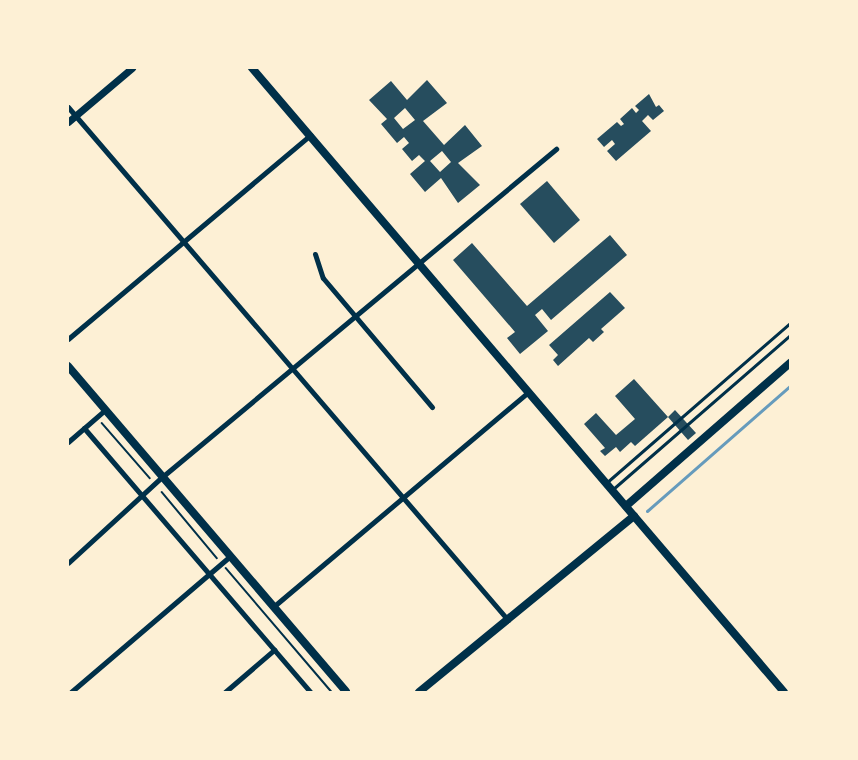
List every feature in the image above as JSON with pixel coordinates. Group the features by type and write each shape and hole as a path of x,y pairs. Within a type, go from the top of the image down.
{"main road":[{"path":"252,68 784,693"},
{"path":"626,506 790,363"},
{"path":"68,366 346,693"},
{"path":"419,693 634,516"}],"street":[{"path":"68,122 132,68"},
{"path":"68,106 508,620"},
{"path":"68,339 310,135"},
{"path":"68,563 144,497 162,477 555,149"},
{"path":"315,254 321,274 432,407"},
{"path":"273,607 528,392"},
{"path":"68,442 105,410"},
{"path":"84,428 310,693"},
{"path":"71,693 230,556"},
{"path":"225,693 274,650"}],"lane":[{"path":"606,483 790,323"},
{"path":"612,490 790,334"}],"path":[{"path":"101,422 151,479"},
{"path":"102,433 106,428"},
{"path":"162,492 218,558"},
{"path":"226,567 332,693"}],"building":[{"path":"427,80 447,103 423,121 444,145 465,125 482,146 458,163 480,185 458,203 441,178 425,192 410,174 425,161 419,155 412,161 402,149 409,143 404,137 397,143 381,124 387,119 369,100 391,81 407,100","holes":["405,108 415,120 403,129 394,118","442,151 451,162 440,172 430,161"]},
{"path":"649,94 656,107 659,105 664,111 653,120 648,115 642,121 651,131 616,161 607,151 615,144 612,140 604,147 597,139 617,122 621,126 624,124 620,119 632,108 636,113 639,110 635,106"},
{"path":"547,181 580,220 554,243 520,204"},
{"path":"610,235 627,255 551,320 542,309 535,315 548,331 520,354 507,338 515,332 453,260 472,243 527,306"},
{"path":"610,292 625,308 601,329 604,332 593,342 589,338 558,366 553,360 558,355 549,345"},
{"path":"634,379 668,417 635,446 631,442 620,452 616,447 605,456 600,451 605,448 584,424 596,413 616,435 635,419 615,396"},
{"path":"675,410 696,433 688,440 668,417"}],"waterway":[{"path":"647,511 790,386"}]}
